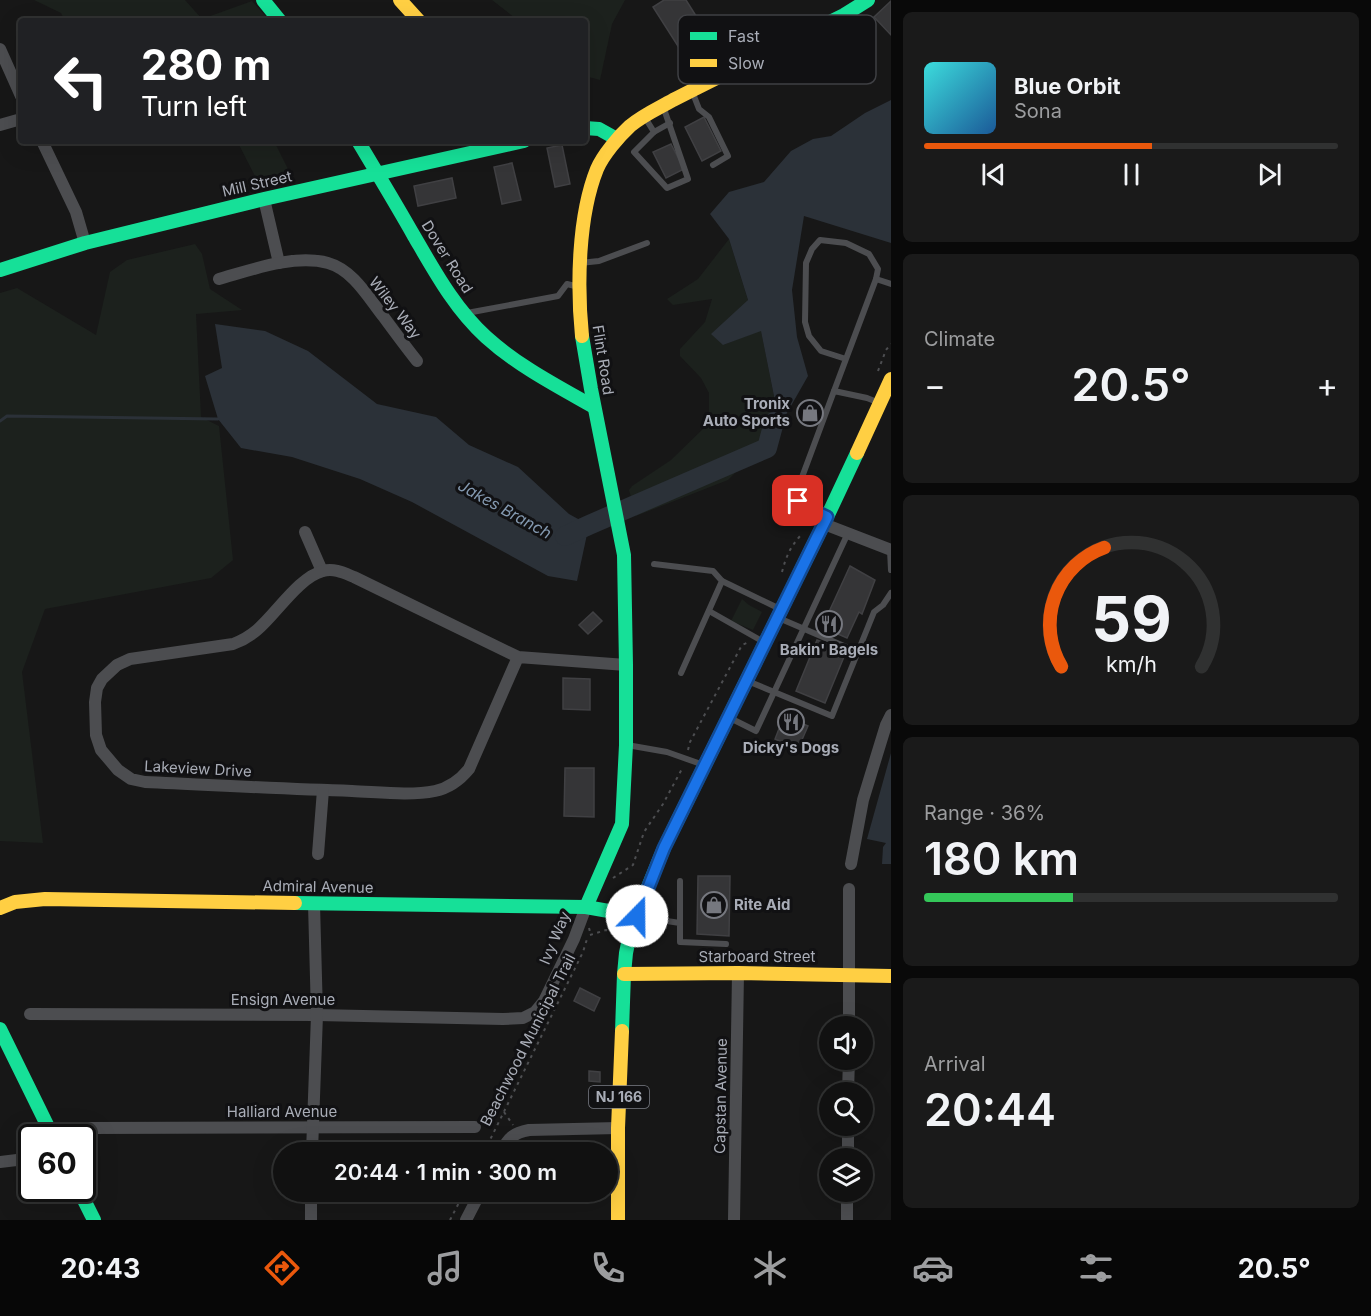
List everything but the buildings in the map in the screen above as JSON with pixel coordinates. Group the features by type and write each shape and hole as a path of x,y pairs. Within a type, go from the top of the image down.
{"main road":[{"path":"263,0 278,18"},
{"path":"400,0 416,18"},
{"name":"Flint Road","path":"844,15 868,0"},
{"name":"Flint Road","path":"600,874 622,824 625,791 624,555 583,343 579,287 584,221 589,194 598,167 617,139 644,116 704,84"},
{"path":"588,128 599,129 617,139"},
{"name":"Dover Road","path":"360,144 442,285 464,313 486,337 513,358 594,407"},
{"name":"Mill Street","path":"0,270 85,243 264,199 511,144"},
{"name":"NJ 166","path":"618,1220 618,1128 624,974 632,929 664,848 825,521 891,379"},
{"name":"Ivy Way","path":"586,907 600,874"},
{"name":"Admiral Avenue","path":"0,908 15,902 45,899 586,907 637,916"},
{"name":"Starboard Street","path":"624,974 738,973 891,976"},
{"path":"0,1029 46,1124"},
{"path":"85,1202 94,1220"}],"street":[{"path":"0,49 18,89"},
{"path":"0,125 18,119"},
{"path":"43,144 76,212 85,243"},
{"path":"264,199 279,263"},
{"name":"Wiley Way","path":"219,279 279,263 308,261 328,264 345,272 359,285 417,361"},
{"path":"825,521 890,550"},
{"path":"305,532 322,571 335,570 354,576 518,657 626,665"},
{"name":"Lakeview Drive","path":"322,571 314,574 295,589 256,631 240,641 233,644 130,659 117,665 102,679 94,702 96,735 101,750 118,770 131,779 145,782 417,793 446,788 469,769 518,657"},
{"path":"851,864 863,800 891,715"},
{"path":"318,854 322,790"},
{"path":"849,890 849,1016"},
{"path":"312,1142 317,1015 314,904"},
{"name":"Ivy Way","path":"535,1012 544,1001 574,939 586,907"},
{"name":"Capstan Avenue","path":"734,1220 738,973"},
{"name":"Ensign Avenue","path":"30,1014 317,1015 503,1019 523,1018 535,1012"},
{"name":"Halliard Avenue","path":"96,1128 474,1127"},
{"path":"508,1142 513,1135 529,1130 618,1128"},
{"path":"0,1162 18,1160"},
{"path":"311,1202 311,1220"},
{"path":"466,1220 475,1202"},
{"path":"847,1202 847,1220"}],"lane":[{"path":"692,90 699,109 709,117 728,156 713,165"},
{"path":"663,105 670,123 688,179 667,188 634,152 654,132 670,123"},
{"path":"644,116 654,132"},
{"path":"825,521 798,501 795,496 876,279 878,269 869,254 846,243 820,240 812,249 806,263 806,322 809,336 821,351 846,359"},
{"path":"580,264 607,259 647,243"},
{"path":"876,279 891,284"},
{"path":"464,313 558,296 567,284 579,287"},
{"path":"834,391 880,403"},
{"path":"728,717 756,731 848,533"},
{"path":"890,550 891,570"},
{"path":"654,564 712,571 722,581 803,628 858,652"},
{"path":"681,673 722,581"},
{"path":"746,680 832,716 874,612 883,605 891,593"},
{"path":"709,611 765,643"},
{"path":"626,745 667,752 704,765"},
{"path":"680,881 680,942 726,944"},
{"path":"637,916 680,923"}],"path":[{"name":"Beachwood Municipal Trail","path":"574,939 606,930 614,932"},
{"name":"Beachwood Municipal Trail","path":"489,1142 584,952 588,936"},
{"path":"504,1112 517,1133"},
{"path":"450,1220 459,1202"}],"shaded area":[{"path":"34,0 185,0 201,18 64,18 61,13"},
{"path":"492,0 625,0 612,24 600,80 588,77 588,18 515,18"},
{"path":"252,1 267,18 205,18"},
{"path":"239,144 276,144 290,173 257,180"},
{"path":"729,239 748,300 723,345 761,330 775,401 758,450 728,480 636,516 629,490 632,486 671,460 709,423 709,393 701,378 680,356 680,349 705,322 712,299 673,305 667,299 698,279"},
{"path":"195,244 202,254 210,289 242,310 196,314 201,417 219,426 233,560 211,578 45,609 22,672 43,843 0,841 0,293 17,288 96,335 110,272 127,260"},
{"path":"742,599 762,612 753,630 731,621"}],"water":[{"path":"891,100 891,243 804,216 792,290 797,337 808,376 767,448 775,401 761,331 723,345 711,334 748,300 729,239 710,214 729,192 764,182 791,151 813,139 831,136 865,113"},
{"path":"215,324 265,331 308,351 377,404 436,417 469,445 518,467 569,514 589,525 577,581 548,576 412,502 360,479 292,457 241,448 218,419 205,376 222,368"},
{"path":"891,753 891,864 882,864 883,847 886,843 867,839"}],"waterway":[{"name":"Jakes Branch","path":"0,421 7,416 218,419"},
{"name":"Jakes Branch","path":"565,536 767,448 774,422"}],"traffic: fast":[{"path":"263,0 278,18"},
{"path":"844,15 868,0"},
{"path":"588,128 599,129 617,139"},
{"path":"360,144 438,276 455,302 475,326 524,366 594,407"},
{"path":"0,270 85,243 264,199 511,144"},
{"path":"582,336 624,555 626,665 626,745 622,824 586,907"},
{"path":"622,1031 624,974 631,929 664,848 857,453"},
{"path":"295,903 586,907 637,916"},
{"path":"0,1029 47,1124"},
{"path":"85,1202 94,1220"}],"traffic: slow":[{"path":"400,0 416,18"},
{"path":"582,336 580,251 586,208 597,169 621,135 640,118 705,84"},
{"path":"857,453 891,379"},
{"path":"0,908 15,902 45,899 295,903"},
{"path":"624,974 738,973 891,976"},
{"path":"618,1220 618,1128 622,1031"}],"place":[{"name":"Tronix Auto Sports","path":"810,413"},
{"name":"Bakin' Bagels","path":"829,624"},
{"name":"Dicky's Dogs","path":"791,722"},
{"name":"Rite Aid","path":"714,905"}],"route":[{"path":"637,916 664,848 827,517 798,501"}]}
